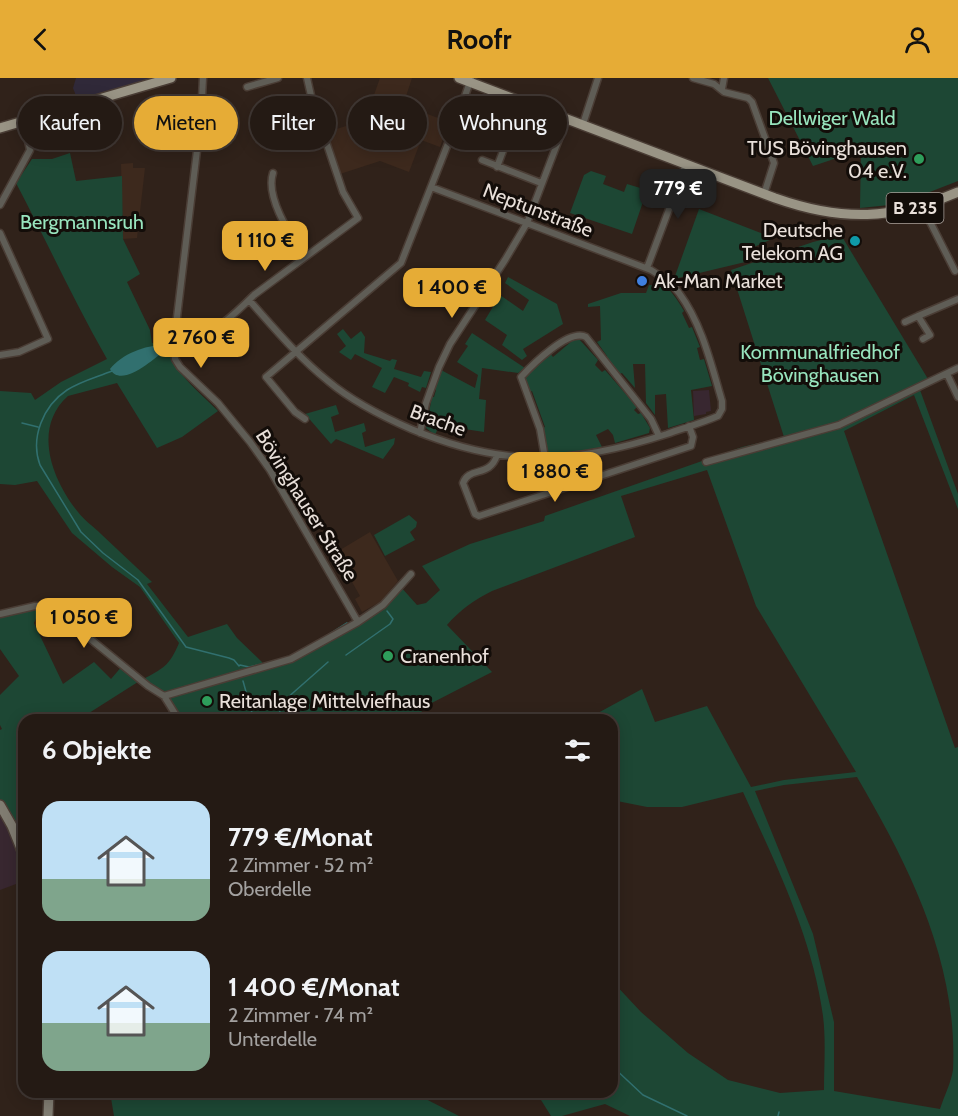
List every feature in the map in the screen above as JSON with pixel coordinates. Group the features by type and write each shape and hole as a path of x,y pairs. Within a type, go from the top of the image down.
{"main road":[{"path":"107,96 171,78"},
{"name":"B 235","path":"459,78 471,80 511,96"},
{"name":"B 235","path":"567,118 764,194 792,204 835,214 877,214 922,206 958,192"},
{"path":"0,128 18,123"}],"street":[{"name":"Bövinghauser Straße","path":"203,78 201,117 174,359 218,402 270,470 358,622"},
{"path":"247,87 278,78"},
{"path":"175,337 192,338 206,334 358,218 343,192 307,78"},
{"path":"583,124 598,78"},
{"path":"693,78 714,84 724,92 748,98 752,102 774,163 764,194"},
{"path":"722,89 724,78"},
{"path":"305,419 295,412 266,377 401,263 471,80"},
{"path":"2,203 30,150"},
{"path":"420,433 433,379 450,344 505,261 527,223 554,150"},
{"path":"497,167 503,151"},
{"path":"482,160 541,183"},
{"path":"647,268 686,164"},
{"path":"273,173 270,181 284,227 305,257"},
{"name":"Neptunstraße","path":"431,187 647,268 666,279 678,291 698,328 711,364 722,409"},
{"path":"922,206 957,275"},
{"path":"0,233 48,339"},
{"path":"905,322 958,299"},
{"name":"Brache","path":"249,300 327,380 353,400 392,421 454,446 497,455 545,458 596,454 718,416 722,409"},
{"path":"918,316 930,336 923,339"},
{"path":"0,355 19,352 55,335"},
{"path":"545,458 540,429 521,377 563,340 575,335 586,337 651,419 659,436"},
{"path":"706,462 839,425 958,368"},
{"path":"947,374 958,397"},
{"path":"497,455 494,465 490,468 464,479 475,514 479,516 691,446 693,436 689,426"},
{"path":"164,696 291,659 358,622 383,605 411,574"},
{"path":"0,614 35,606 51,607 148,686 164,696 175,714"},
{"path":"0,805 18,839"},
{"path":"48,1116 50,1098"}],"shaded area":[{"path":"76,78 155,78 95,96 76,96 73,88"},
{"path":"380,78 412,78 406,96 374,96"},
{"path":"427,114 439,118 439,147 427,142"},
{"path":"348,125 348,150 417,150 409,172 380,161 340,174 333,150 336,150 336,129"},
{"path":"133,163 133,168 145,168 137,238 123,239 121,164"},
{"path":"709,390 711,411 694,416 693,391"},
{"path":"370,532 398,581 380,602 362,612 355,599 360,596 343,566 336,568 330,556"},
{"path":"0,813 18,853 18,883 0,890"}],"green space":[{"name":"Dellwiger Wald","path":"768,78 958,78 958,181 899,204 860,208 861,150 813,166"},
{"path":"70,153 76,181 122,176 123,239 140,274 127,282 150,330 152,343 169,343 170,353 180,371 218,411 182,437 157,448 117,383 68,396 57,409 48,438 54,470 60,485 86,521 152,582 147,584 188,637 227,624 264,667 291,659 369,615 400,586 417,605 426,603 440,590 422,566 470,544 544,521 545,516 742,447 784,437 731,270 813,242 841,235 928,379 895,394 898,399 920,390 958,494 958,509 914,395 844,431 955,748 958,747 958,1116 630,1116 605,1104 562,1116 551,1116 540,1098 618,1098 618,987 641,1012 688,1053 728,1080 780,1093 824,1090 825,1044 818,986 802,929 743,792 682,807 647,807 618,801 618,714 596,714 642,689 655,722 707,706 751,787 784,780 856,772 756,606 707,470 621,496 635,537 492,591 457,615 447,625 492,672 420,709 423,714 176,714 171,705 141,680 87,714 18,714 18,834 0,804 0,730 2,729 0,695 19,676 0,649 0,614 42,605 34,623 63,684 94,662 111,679 123,665 142,680 165,666 179,643 140,587 72,533 37,481 15,485 0,484 0,391 31,393 35,400 61,382 107,359 16,183 32,159 52,159","holes":["857,777 895,845 926,916 939,953 947,991 952,1030 953,1070 940,1109 834,1091 834,1022 813,934 755,791 784,785"]},
{"path":"591,171 606,176 603,184 624,192 627,184 647,190 632,234 570,213 584,175"},
{"path":"699,209 774,238 754,247 758,259 674,279"},
{"path":"508,277 557,304 563,324 523,349 527,356 522,360 502,345 507,335 485,320 500,295 523,311 529,300 505,283"},
{"path":"659,282 670,291 684,311 682,313 689,328 692,327 700,347 697,348 700,360 704,359 712,386 691,390 694,420 668,428 666,394 655,395 655,415 646,403 645,364 633,364 635,388 622,373 617,375 605,360 607,356 597,342 601,340 600,306 588,307 588,304 621,293 646,293 649,285 658,286"},
{"path":"343,329 351,339 361,331 365,337 364,353 390,361 397,360 394,369 421,377 424,371 431,372 426,388 422,387 420,392 408,386 409,383 394,377 385,393 372,387 382,368 355,354 351,360 339,352 346,346 337,334"},
{"path":"472,333 525,368 518,373 482,368 479,399 486,400 484,432 458,428 456,433 448,432 451,421 443,417 435,435 426,428 432,397 436,390 434,389 441,370 475,388 478,375 457,362 468,346 465,344"},
{"path":"579,339 598,360 595,365 602,372 605,370 637,407 634,410 638,414 641,413 650,428 649,433 615,443 608,429 596,435 602,447 566,453 545,451 542,428 545,427 532,391 528,393 523,382 524,376 550,353 553,357 572,341"},
{"path":"336,405 339,414 331,417 335,432 364,423 366,431 362,433 365,447 395,438 394,444 383,459 336,439 331,444 305,414"},
{"path":"409,515 417,522 416,527 410,532 415,540 385,556 374,535"},
{"path":"111,1098 424,1098 459,1116 114,1116"}],"water":[{"path":"164,345 165,350 146,365 129,374 122,376 110,369 134,351"}],"waterway":[{"path":"112,371 72,387 51,405 38,434 37,455 40,465 81,532 103,553 138,580 186,647 229,658 239,666 258,665"},
{"path":"22,423 38,427"},
{"path":"346,655 390,624 393,619 387,611"},
{"path":"325,637 347,623"},
{"path":"278,714 286,699 328,662"},
{"path":"243,681 252,714"},
{"path":"618,1072 643,1095 687,1116"},
{"path":"778,1116 779,1112"}],"place":[{"name":"TUS Bövinghausen 04 e.V.","path":"919,159"},
{"name":"Deutsche Telekom AG","path":"855,241"},
{"name":"Ak-Man Market","path":"642,281"},
{"name":"Cranenhof","path":"388,656"},
{"name":"Reitanlage Mittelviefhaus","path":"207,701"}],"park label":[{"name":"Bergmannsruh","path":"82,222"},
{"name":"Kommunalfriedhof Bövinghausen","path":"820,364"}]}
